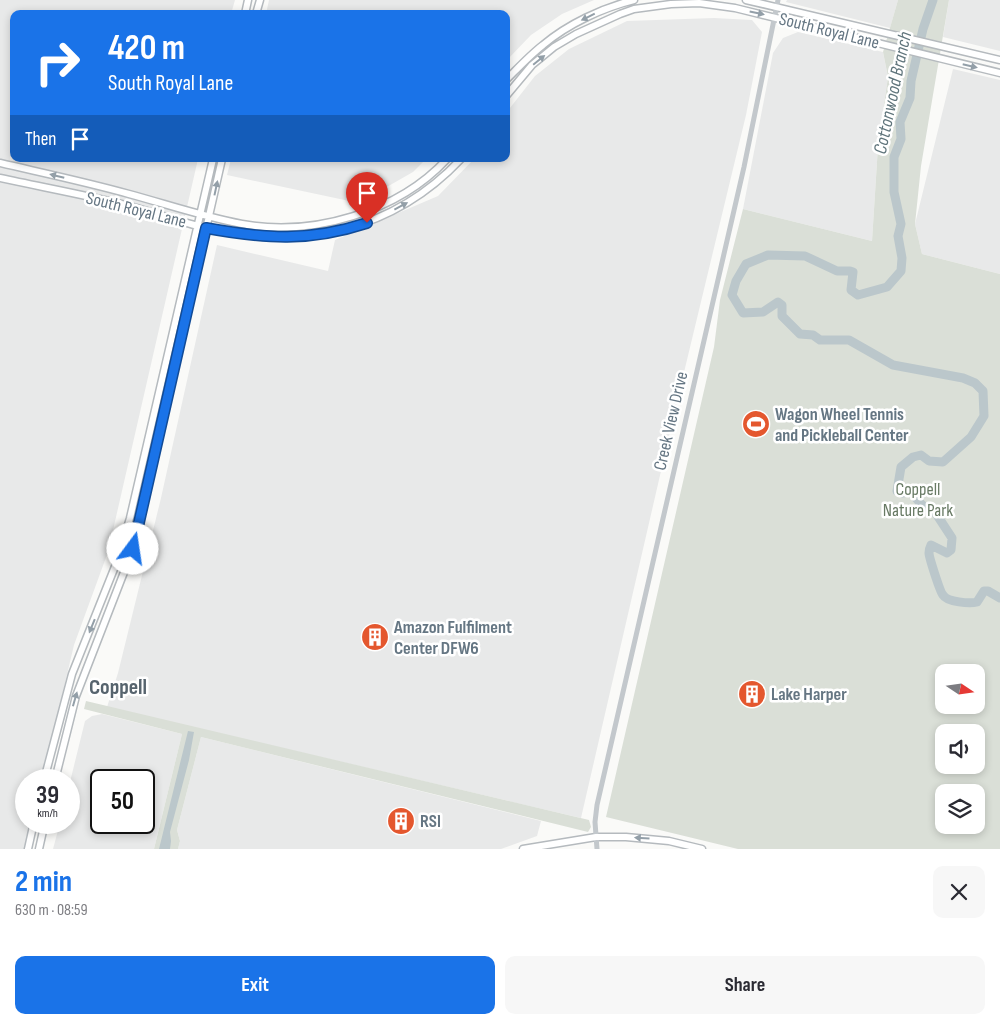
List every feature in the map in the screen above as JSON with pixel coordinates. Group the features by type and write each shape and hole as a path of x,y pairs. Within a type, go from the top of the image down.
{"main road":[{"path":"510,76 543,44 561,31 604,10 634,0 635,9"},
{"name":"South Royal Lane","path":"746,0 777,3 880,32 1000,60"},
{"name":"South Royal Lane","path":"510,91 532,65 564,40 604,20 635,9 670,4 723,6 773,16 1000,73"},
{"path":"856,37 869,38 880,32"},
{"path":"47,769 72,674 104,597 130,518 212,162"},
{"path":"58,769 76,696 85,669 133,549 221,162"},
{"name":"South Royal Lane","path":"0,163 120,192 209,217 243,224 284,227 332,221 367,210 397,197 422,181 444,162"},
{"name":"South Royal Lane","path":"0,178 136,208 206,228 258,237 287,238 332,233 372,220 418,196 458,162"},
{"path":"367,210 372,220"},
{"path":"104,597 113,600"},
{"path":"60,719 69,722"},
{"path":"28,849 31,834"},
{"path":"39,849 42,834"},
{"path":"524,849 596,837 649,838 702,849"}],"street":[{"name":"Creek View Drive","path":"597,849 595,822 597,805 744,167 777,3"}],"shaded area":[{"path":"0,0 235,0 232,10 10,10 10,162 197,162 108,552 74,645 45,769 15,769 15,834 28,834 25,849 0,849"},
{"path":"269,0 594,0 562,14 531,35 510,57 510,10 267,10"},
{"path":"787,0 898,0 890,28 786,2"},
{"path":"949,0 1000,0 1000,51 943,37"},
{"path":"714,18 752,20 762,32 746,115 679,393 581,818 107,707 118,673 161,498 217,245 328,271 335,240 438,196 471,162 510,162 510,108 535,76 569,49 627,21"},
{"path":"798,32 883,52 888,77 878,146 872,241 743,209 773,53 783,38"},
{"path":"953,69 1000,80 1000,274 922,254 915,224"},
{"path":"230,162 423,162 413,172 378,192 354,202 227,175"},
{"path":"102,714 182,734 154,849 53,849 57,834 80,834 80,769 73,769 85,721 92,716"},
{"path":"188,731 194,732 189,760 170,832 170,849 159,849"},
{"path":"201,737 541,821 537,836 501,849 178,849 180,841 177,830"}],"green space":[{"name":"Coppell Nature Park","path":"898,0 949,0 921,166 915,224 922,254 1000,274 1000,849 738,849 606,817 714,347 720,300 743,209 872,241 878,146 888,77 883,52"},
{"path":"86,701 589,820 591,827 588,832 201,737 177,830 180,841 178,849 154,849 182,734 84,709"}],"waterway":[{"name":"Cottonwood Branch","path":"933,0 923,29 911,81 910,98 900,122 901,139 894,157 894,192 901,224 898,236 902,258 901,271 887,287 858,295 851,290 853,272 837,271 805,256 768,255 746,264 736,281 732,295 743,313 763,312 778,302 782,305 782,316 800,334 813,335 820,340 849,340 893,365 963,378 975,383 983,391 984,416 971,437 943,462 929,461 921,455 913,457 901,467 897,491 902,493 911,492 922,505 935,512 952,538 951,550 947,553 931,545 929,551 929,556 943,595 954,601 964,603 977,602 984,591 988,591 1000,598"}],"place":[{"name":"Wagon Wheel Tennis and Pickleball Center","path":"756,424"},
{"name":"Amazon Fulfilment Center DFW6","path":"375,637"},
{"name":"Lake Harper","path":"752,694"},
{"name":"RSI","path":"401,821"}],"district":[{"name":"Coppell","path":"118,687"}],"route":[{"path":"133,549 206,228 266,238 287,238 332,233 367,223"}]}
